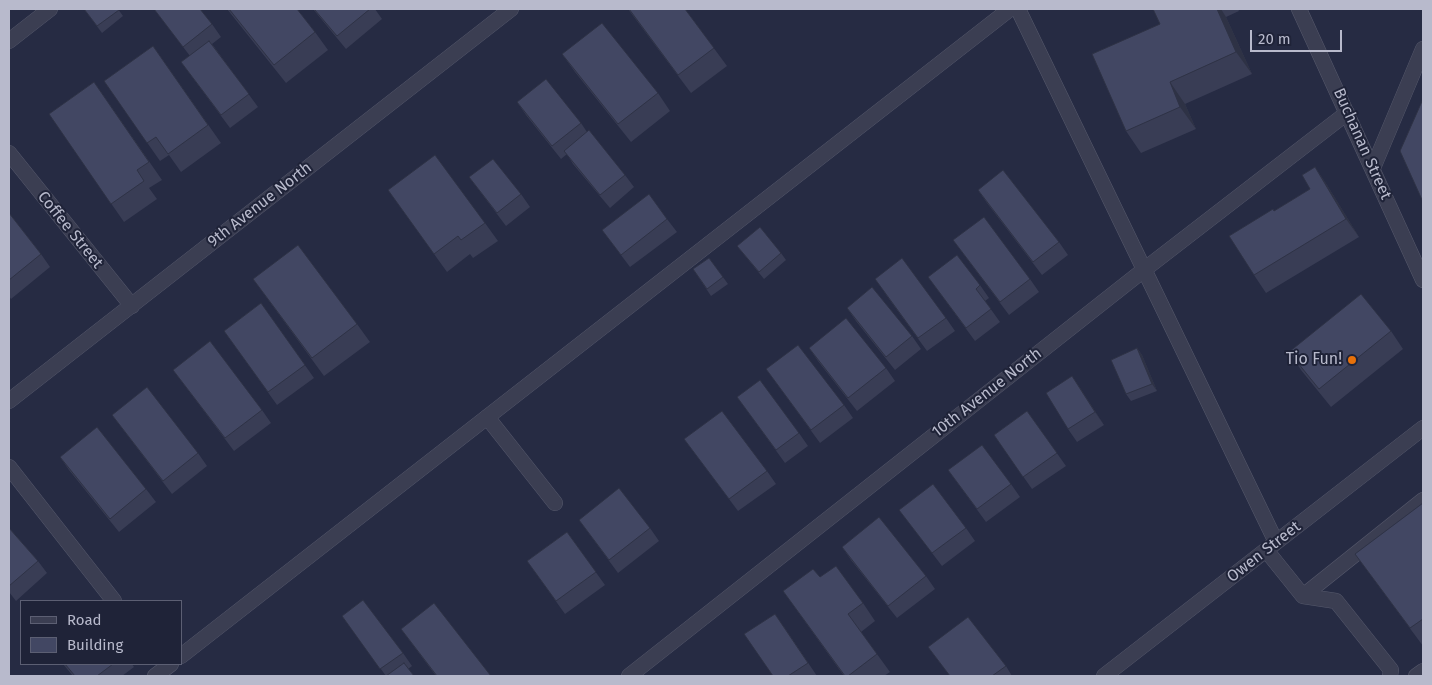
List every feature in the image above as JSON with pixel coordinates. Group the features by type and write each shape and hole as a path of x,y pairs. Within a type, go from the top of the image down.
{"street":[{"path":"9,41 50,9"},
{"name":"9th Avenue North","path":"9,401 511,9"},
{"path":"182,655 1010,9"},
{"path":"1018,9 1145,269 1271,546 1303,596 1336,601 1391,670 1390,676"},
{"name":"Buchanan Street","path":"1299,9 1348,112 1423,280"},
{"path":"1373,168 1423,49"},
{"name":"10th Avenue North","path":"629,676 1145,269 1348,112"},
{"name":"Coffee Street","path":"9,153 132,306"},
{"path":"487,417 555,503"},
{"name":"Owen Street","path":"1104,676 1423,428"},
{"path":"9,467 113,600"},
{"path":"1303,596 1423,500"},
{"path":"1416,676 1423,671"}],"building":[{"path":"84,9 118,9 119,10 97,26"},
{"path":"154,9 200,9 212,24 183,47"},
{"path":"229,9 297,9 315,32 274,65"},
{"path":"314,9 370,9 337,36"},
{"path":"629,9 685,9 714,48 678,75"},
{"path":"1153,9 1217,9 1236,52 1170,82 1180,107 1126,131 1092,54 1160,24"},
{"path":"602,23 658,93 618,124 562,54"},
{"path":"209,41 249,94 221,115 181,62"},
{"path":"153,46 208,125 168,154 156,137 147,143 104,81"},
{"path":"546,79 581,123 552,146 517,102"},
{"path":"94,82 149,162 137,170 144,181 111,204 49,114"},
{"path":"1423,99 1423,202 1400,151"},
{"path":"589,130 625,175 600,195 564,151"},
{"path":"435,155 485,223 461,240 458,236 434,254 388,190"},
{"path":"493,159 521,194 497,213 469,177"},
{"path":"1315,167 1346,219 1254,275 1229,236 1310,189 1302,175"},
{"path":"1003,170 1059,242 1033,262 978,190"},
{"path":"649,194 667,219 621,255 602,230"},
{"path":"9,213 41,254 9,280"},
{"path":"984,217 1030,279 1000,302 953,240"},
{"path":"760,227 781,253 759,272 737,246"},
{"path":"298,245 357,324 312,358 253,279"},
{"path":"957,255 980,285 976,289 991,309 966,328 928,277"},
{"path":"709,258 723,277 707,289 693,269"},
{"path":"902,258 946,318 918,338 875,279"},
{"path":"872,287 912,336 886,357 847,308"},
{"path":"1361,294 1391,331 1319,389 1289,352"},
{"path":"261,303 305,365 268,392 224,331"},
{"path":"846,318 886,368 848,398 809,348"},
{"path":"210,341 262,410 225,438 173,370"},
{"path":"798,345 844,405 811,430 766,369"},
{"path":"1137,348 1152,384 1126,394 1111,360"},
{"path":"1072,376 1095,412 1068,429 1046,393"},
{"path":"760,380 799,433 776,450 737,397"},
{"path":"147,387 198,453 163,481 112,415"},
{"path":"722,411 767,471 729,499 684,439"},
{"path":"1027,411 1057,453 1023,477 994,435"},
{"path":"97,427 146,489 110,519 60,457"},
{"path":"982,445 1011,484 977,509 948,470"},
{"path":"933,484 966,528 932,553 899,510"},
{"path":"619,488 650,528 609,560 579,520"},
{"path":"1423,503 1423,619 1410,628 1355,554"},
{"path":"879,517 926,576 888,606 842,547"},
{"path":"9,528 38,561 9,586"},
{"path":"567,532 596,572 556,601 527,561"},
{"path":"836,566 863,603 848,614 877,654 848,676 845,676 783,591 813,569 820,577"},
{"path":"363,600 403,653 380,669 342,616"},
{"path":"434,603 491,676 437,676 401,629"},
{"path":"775,614 808,663 788,676 773,676 744,634"},
{"path":"968,617 1006,666 992,676 950,676 928,647"},
{"path":"404,663 414,676 386,676"},
{"path":"66,665 112,665 97,676 75,676"}],"place":[{"name":"Tio Fun!","path":"1352,360"}]}
